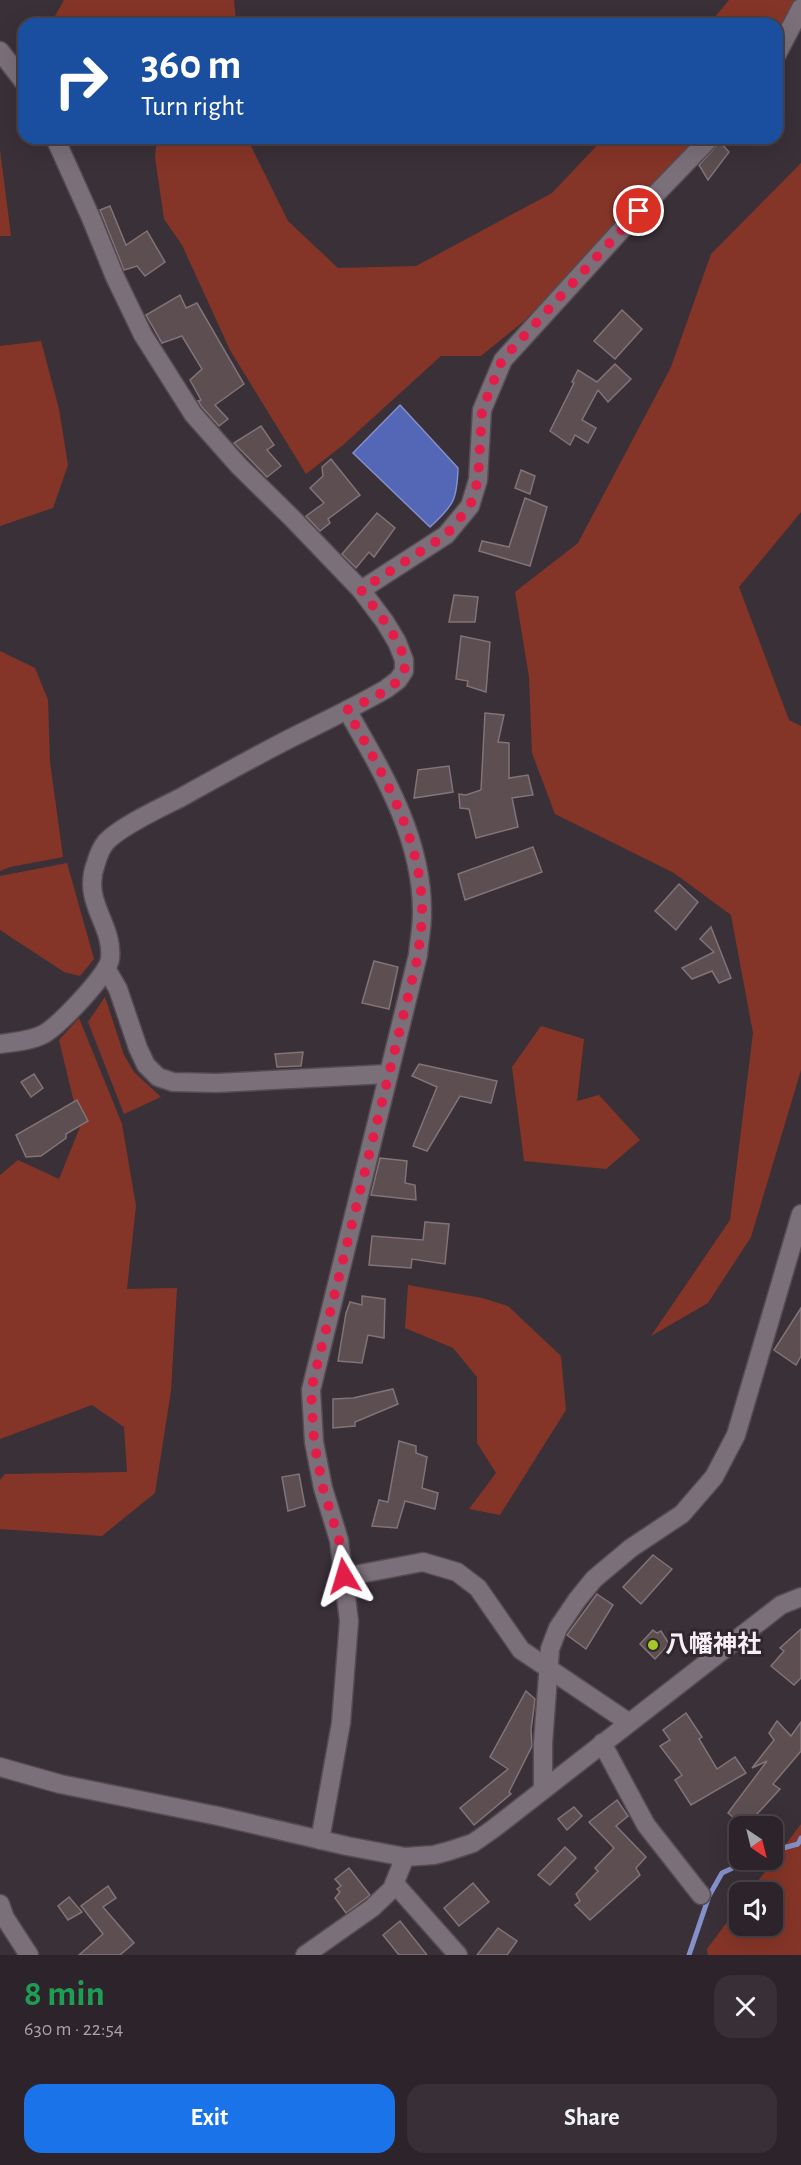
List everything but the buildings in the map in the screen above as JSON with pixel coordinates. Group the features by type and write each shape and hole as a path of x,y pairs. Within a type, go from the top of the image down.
{"street":[{"path":"783,42 801,8"},
{"path":"0,51 18,74"},
{"path":"0,1044 18,1042 44,1034 63,1019 107,970 110,959 108,940 92,897 92,872 106,842 166,805 386,689 398,680 404,671 404,660 397,642 361,590 239,466 193,414 143,335 115,277 58,144"},
{"path":"361,590 446,535 470,506 478,480 482,410 502,360 704,144"},
{"path":"320,1840 341,1723 349,1621 339,1540 323,1488 314,1442 311,1390 387,1074 418,956 422,914 418,876 410,840 396,801 347,710"},
{"path":"107,970 118,989 146,1065 158,1077 173,1082 217,1083 387,1074"},
{"path":"543,1788 543,1743 548,1669 550,1649 558,1628 576,1599 594,1579 631,1548 682,1514 714,1477 736,1435 801,1214"},
{"path":"344,1576 423,1562 457,1572 478,1588 521,1650 628,1722"},
{"path":"0,1767 60,1784 218,1816 320,1840 405,1857 434,1855 473,1843 781,1605 801,1597"},
{"path":"602,1743 646,1825 701,1895"},
{"path":"316,1952 372,1908 392,1889 405,1857"},
{"path":"395,1884 458,1955"},
{"path":"0,1904 5,1918 29,1955"}],"shaded area":[{"path":"64,0 234,0 236,18 57,18 55,16"},
{"path":"729,0 799,0 783,31 783,18 714,18"},
{"path":"156,144 250,144 288,221 338,268 416,266 552,193 598,144 697,144 524,321 481,356 441,356 343,445 306,474 230,350 182,245 164,219 155,157"},
{"path":"0,150 11,236 0,236"},
{"path":"801,163 801,512 739,587 789,720 801,726 801,1070 751,1237 708,1303 651,1336 730,1220 753,1033 731,915 674,873 555,814 532,753 529,677 515,592 578,543 671,367 711,254"},
{"path":"41,341 59,409 68,465 53,508 0,526 0,346"},
{"path":"0,651 35,668 48,700 50,762 63,857 0,871"},
{"path":"67,863 94,959 80,976 64,972 0,930 0,876"},
{"path":"105,997 124,1055 134,1072 161,1097 124,1114 88,1022"},
{"path":"79,1018 122,1124 136,1206 127,1289 177,1288 171,1391 155,1493 102,1536 0,1529 0,1480 5,1474 127,1472 124,1427 92,1405 0,1439 0,1175 18,1160 59,1179 80,1127 59,1040"},
{"path":"541,1026 584,1039 577,1101 599,1095 640,1140 606,1169 524,1161 512,1067"},
{"path":"408,1285 482,1298 508,1306 561,1356 566,1410 500,1515 469,1509 496,1473 477,1443 477,1377 453,1348 405,1328"},
{"path":"801,1824 801,1955 708,1955 707,1949 729,1919 729,1936 783,1936 783,1882 757,1882 766,1870 783,1870 783,1848"}],"water":[{"path":"400,405 458,468 457,488 453,501 430,527 353,453"}],"waterway":[{"path":"783,1848 798,1844 801,1838"},
{"path":"689,1955 709,1896 722,1873 729,1870"}],"place":[{"name":"八幡神社","path":"653,1645"}],"route":[{"path":"344,1576 339,1540 323,1488 314,1442 311,1390 387,1074 418,956 422,914 418,876 410,840 396,801 347,710 386,689 398,680 404,671 404,660 397,642 361,590 446,535 470,506 478,480 482,410 502,360 639,211"}]}
